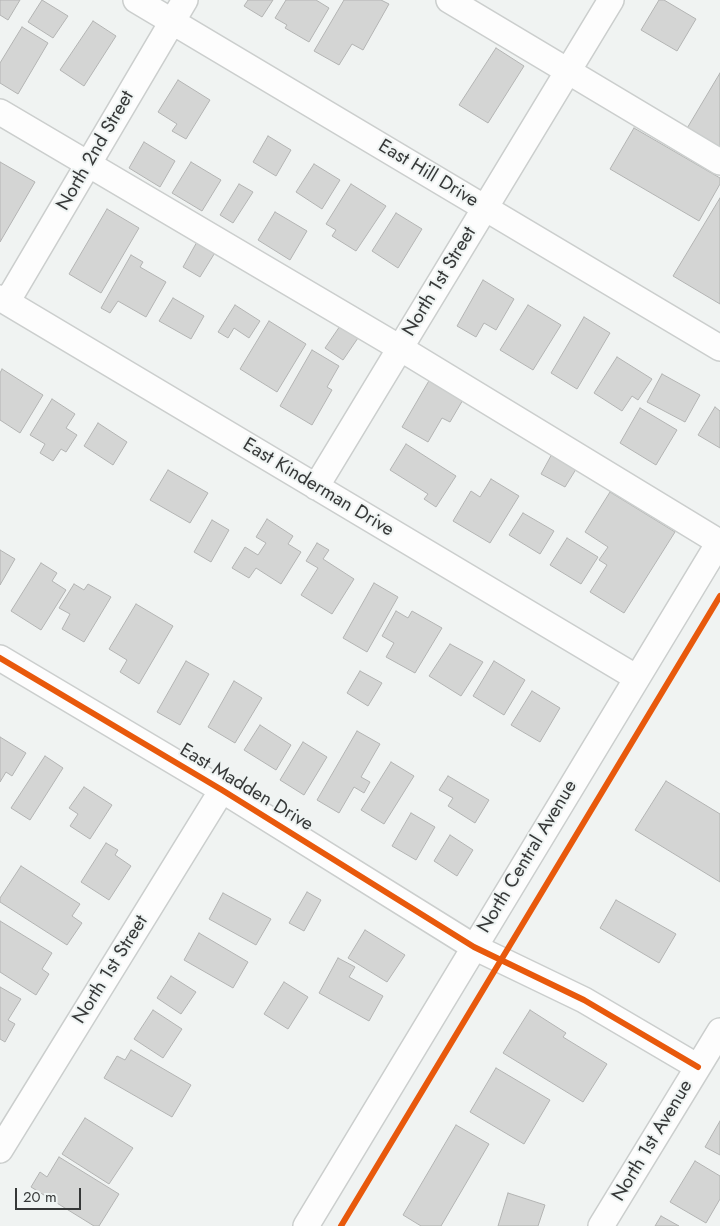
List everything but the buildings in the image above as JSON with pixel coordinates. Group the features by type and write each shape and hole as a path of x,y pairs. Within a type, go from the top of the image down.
{"street":[{"name":"East Hill Drive","path":"136,0 720,348"},
{"name":"North 2nd Street","path":"4,300 88,164 185,0"},
{"path":"449,0 720,162"},
{"name":"North 1st Street","path":"316,487 611,0"},
{"path":"0,112 400,348 720,541"},
{"name":"East Kinderman Drive","path":"4,300 637,678"},
{"name":"North Central Avenue","path":"306,1226 720,541"},
{"name":"East Madden Drive","path":"0,658 222,790 474,946 584,1000 698,1067"},
{"name":"North 1st Street","path":"0,1150 222,790"},
{"name":"North 1st Avenue","path":"601,1226 720,1031"}],"cycle path":[{"path":"341,1226 720,596"},
{"path":"0,658 222,790 474,947 584,1000 698,1067"}]}
